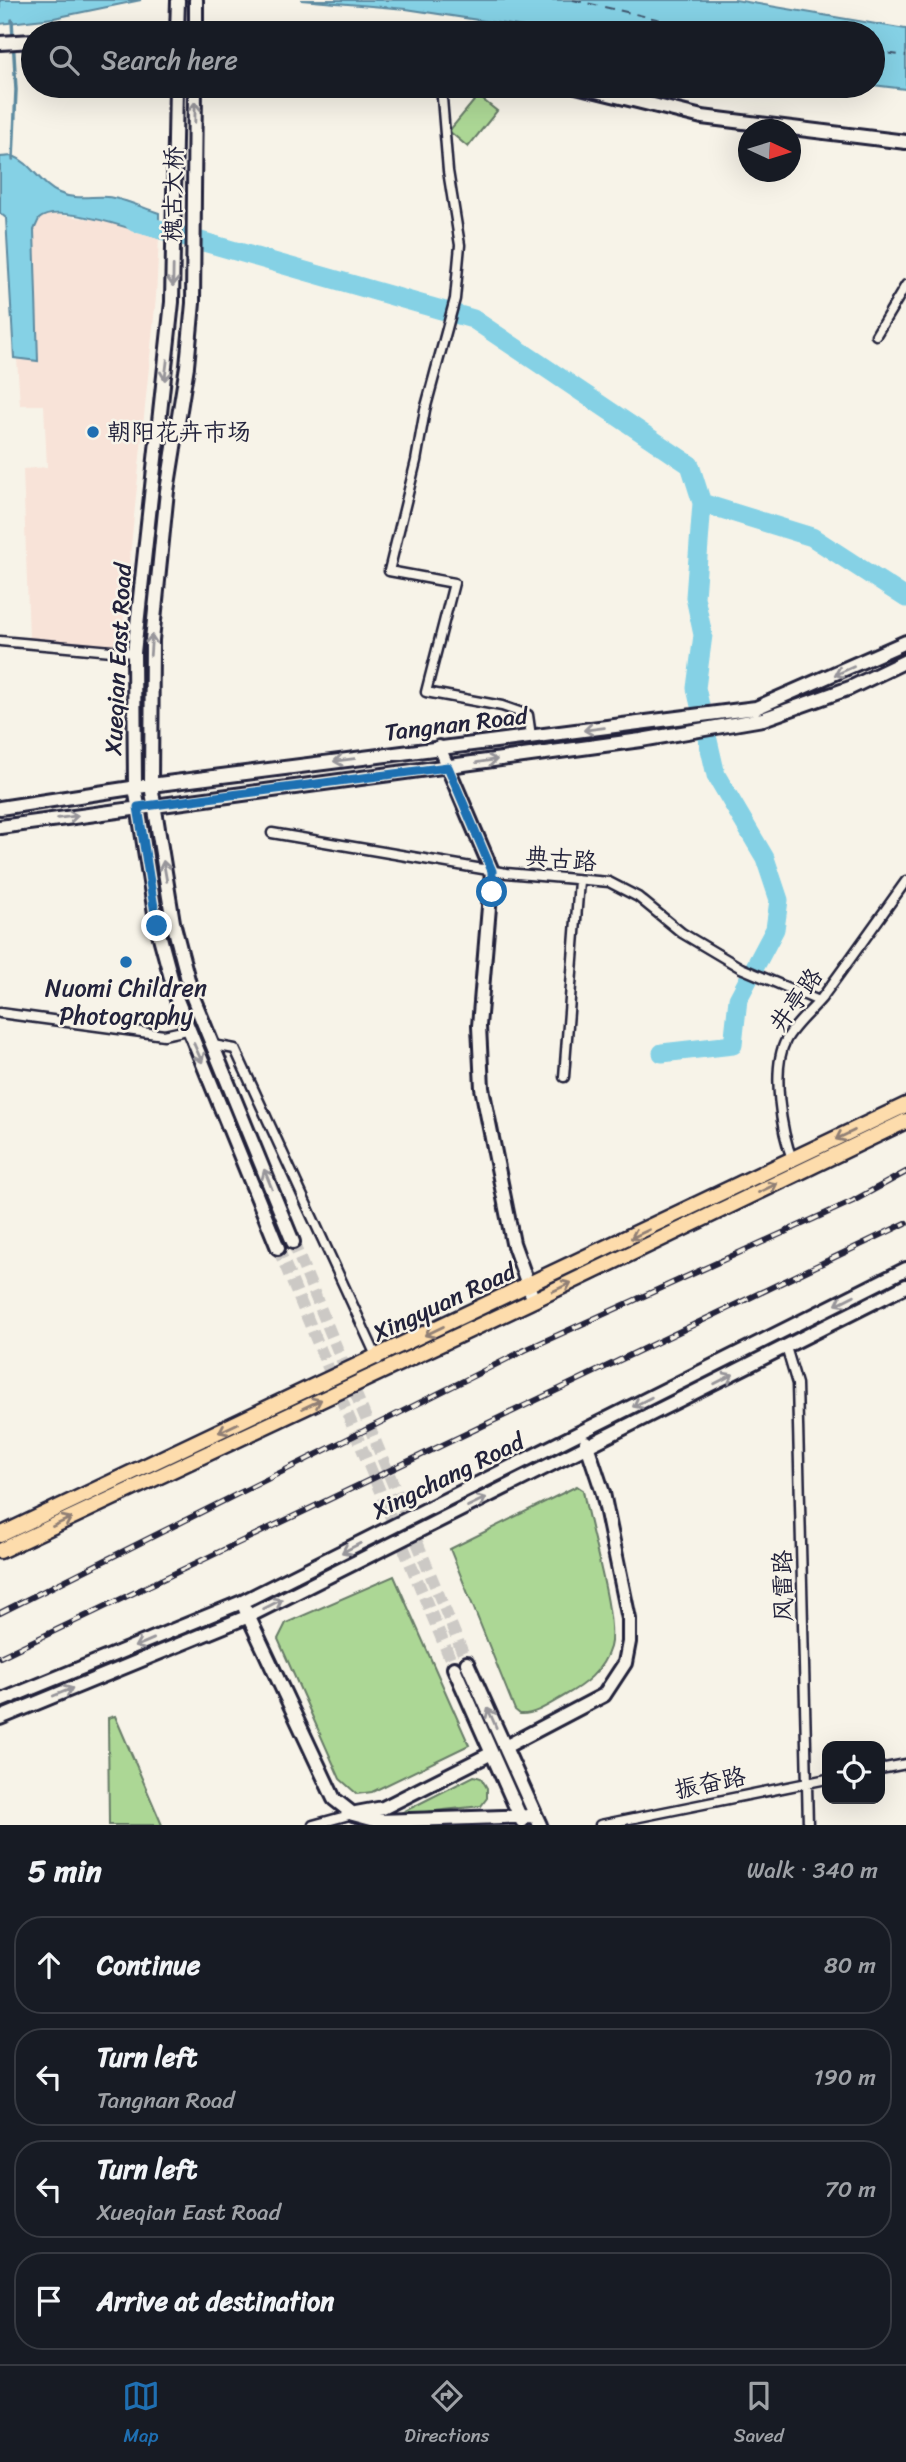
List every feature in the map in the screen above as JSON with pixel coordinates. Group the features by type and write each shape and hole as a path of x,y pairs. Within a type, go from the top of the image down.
{"main road":[{"path":"177,21 178,0"},
{"path":"196,0 196,21"},
{"path":"0,43 21,42"},
{"name":"槐古大桥","path":"172,302 176,98"},
{"name":"槐古大桥","path":"193,303 195,98"},
{"path":"625,98 702,117 906,142"},
{"name":"Xueqian East Road","path":"172,302 134,653 135,788 157,926 187,1030 278,1248"},
{"name":"Xueqian East Road","path":"193,303 187,366 167,491 150,653 151,785 173,922 192,995 293,1242"},
{"name":"Tangnan Road","path":"0,827 665,736 743,716 906,642"},
{"name":"Tangnan Road","path":"0,808 151,785 662,720 743,716 764,719 850,688 906,661"},
{"path":"439,747 492,871 479,1026 482,1088 513,1243 531,1293"},
{"name":"Xingyuan Road","path":"531,1293 906,1105"},
{"name":"Xingyuan Road","path":"0,1550 531,1293 906,1121"},
{"name":"Xingchang Road","path":"0,1702 242,1602 906,1269"},
{"name":"Xingchang Road","path":"0,1717 249,1616 589,1448 906,1286"},
{"name":"Xingyuan Road","path":"0,1535 380,1365"},
{"path":"505,1747 604,1695 625,1663 629,1642 628,1619 603,1493 582,1432"},
{"path":"242,1602 334,1799 352,1814 379,1821 538,1821 467,1663"},
{"path":"454,1668 522,1821"},
{"path":"352,1814 383,1808 490,1754"}],"street":[{"path":"442,98 448,171 460,245 455,299 425,410 416,461 389,571 454,583 426,692 502,706 528,715 531,736"},
{"path":"876,335 906,285"},
{"path":"0,653 1,641 134,653"},
{"name":"典古路","path":"272,833 492,871 609,882 638,897 682,933 741,968 819,1001"},
{"path":"564,1077 579,881"},
{"name":"井亭路","path":"793,1161 785,1142 781,1118 780,1063 786,1040 819,1001 906,881"},
{"path":"0,1013 164,1035 187,1030"},
{"path":"213,1045 235,1049 380,1365"},
{"name":"风雷路","path":"786,1347 797,1384 808,1825"},
{"path":"885,1768 906,1764"},
{"name":"振奋路","path":"600,1825 822,1780"},
{"path":"313,1825 352,1814"}],"shaded area":[{"name":"朝阳花卉市场","path":"43,215 106,221 159,238 156,297 121,646 29,638 23,469 47,467 44,405 20,405 17,359 38,361 34,230"}],"green space":[{"path":"476,98 481,98 497,111 468,147 449,131"},
{"path":"577,1486 583,1490 606,1594 610,1615 610,1647 598,1670 585,1682 542,1708 520,1714 515,1710 450,1549"},
{"path":"394,1576 469,1745 372,1792 357,1794 340,1779 278,1639 286,1623"},
{"path":"115,1716 162,1825 109,1825 108,1718"},
{"path":"474,1776 481,1778 487,1788 487,1798 481,1806 397,1815"}],"water":[{"path":"0,0 141,0 54,18 0,24"},
{"path":"301,0 735,0 859,21 484,21 406,9"},
{"path":"885,25 906,29 906,89 885,86"},
{"path":"13,156 59,193 77,197 113,198 159,213 159,238 78,215 48,215 39,219 34,230 38,361 14,358 6,218 0,213 0,157"}],"waterway":[{"path":"12,20 16,90 13,159"},
{"path":"134,222 473,319 690,465 702,503 812,537 906,598"},
{"path":"662,1053 733,1045 738,999 775,929 779,900 765,858 716,775 696,688 703,635 695,597 702,503"}],"ferry route":[{"path":"573,0 666,21"},
{"path":"885,53 906,56"}],"tunnel":[{"path":"293,1242 467,1663"},
{"path":"278,1248 454,1668"}],"railway":[{"path":"0,1613 525,1350 853,1201 906,1172"},
{"path":"0,1657 906,1223"}],"place":[{"name":"朝阳花卉市场","path":"93,432"},
{"name":"Nuomi Children Photography","path":"126,962"}],"route":[{"path":"157,926 138,807 448,767 492,871 492,892"}]}
